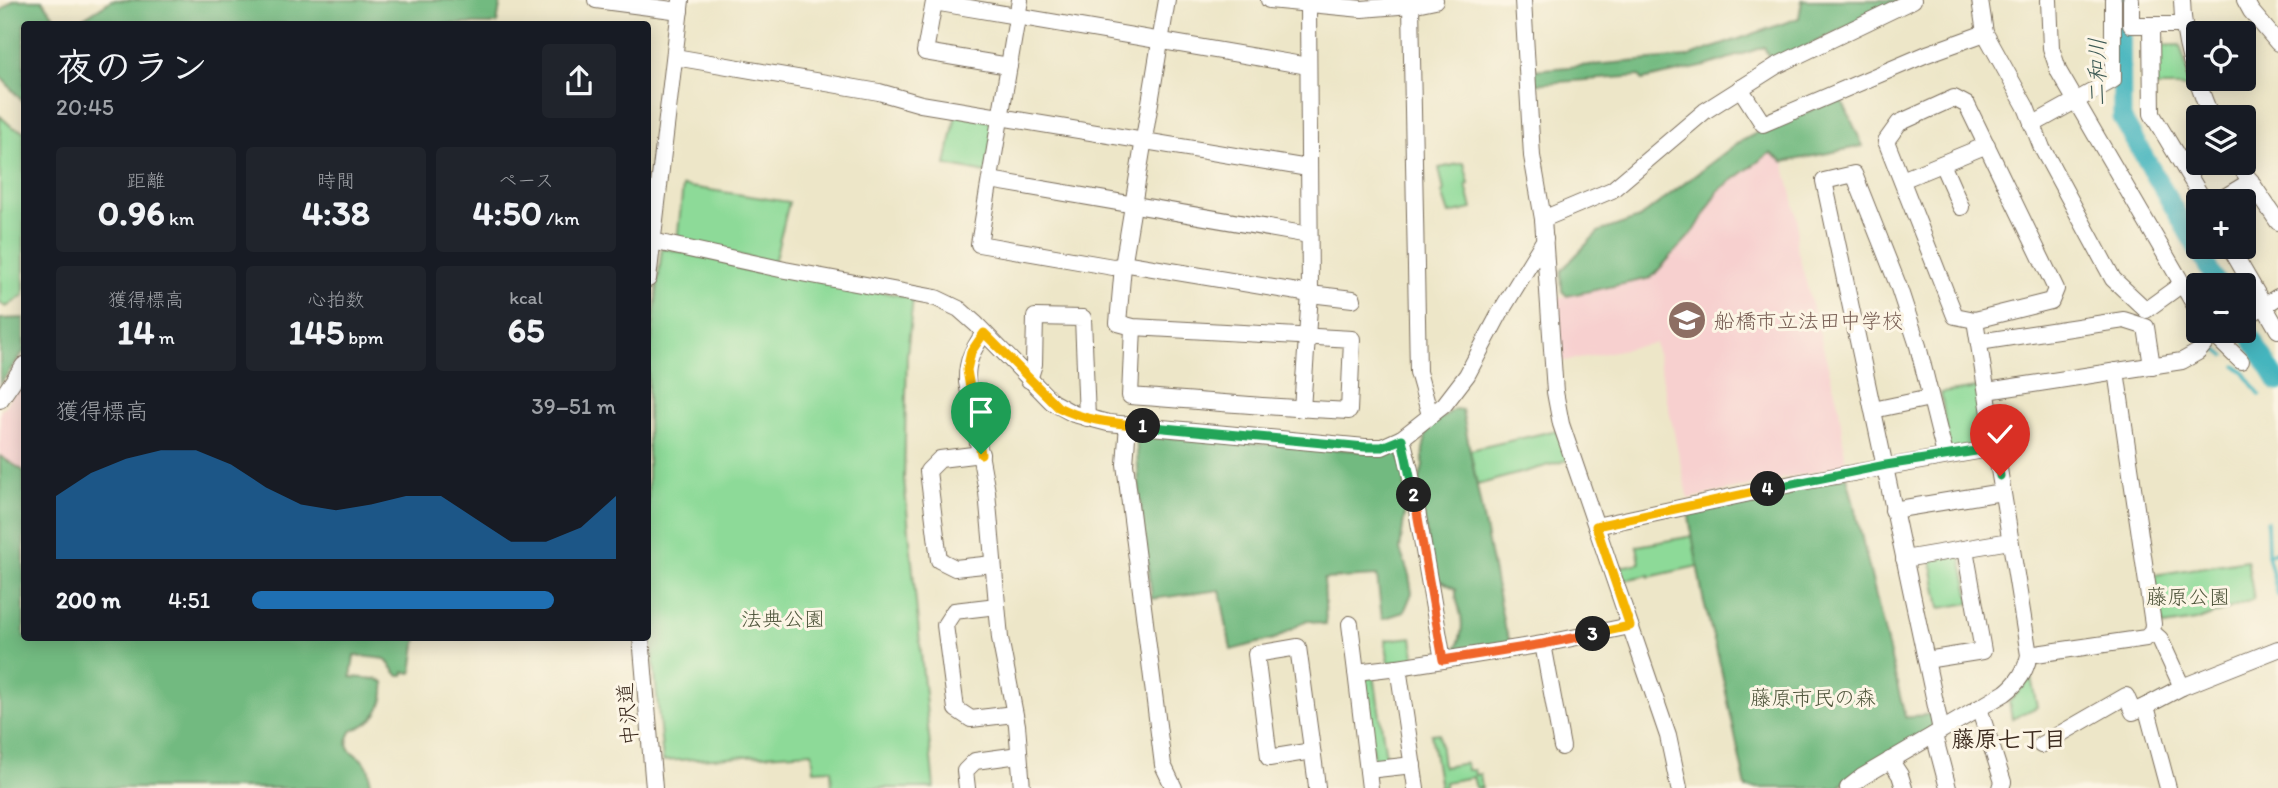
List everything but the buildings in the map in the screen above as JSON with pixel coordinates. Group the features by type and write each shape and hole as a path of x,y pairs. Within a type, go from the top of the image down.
{"street":[{"path":"596,0 680,6 651,250"},
{"path":"1133,327 1130,396 1349,411 1352,339 1133,327 1118,323 1123,266 1167,0"},
{"path":"1269,0 1362,9 1421,2 1418,372 1430,415"},
{"path":"1523,0 1532,156 1543,219 1555,392 1560,424 1668,736 1679,788"},
{"path":"1543,219 1612,190 1705,111 1776,66 1913,0"},
{"path":"1980,0 1985,33 2026,107 2042,148 2113,279 2146,310 2182,284"},
{"path":"2049,0 2051,48 2059,72 2186,291"},
{"path":"2032,125 2075,103 2113,79 2112,0"},
{"path":"2131,0 2130,25 2183,25"},
{"path":"2182,0 2183,25 2192,69 2206,105"},
{"path":"2245,0 2278,43"},
{"path":"1009,66 925,52 934,2 1019,8 1160,41 1308,66"},
{"path":"1302,409 1310,294 1308,4"},
{"path":"1019,8 979,244 1113,267 1129,264 1353,299"},
{"path":"2151,25 2152,114 2197,189"},
{"path":"1740,88 1763,124 1927,54 1985,33"},
{"path":"675,57 878,92 921,104 1000,118 1308,169"},
{"path":"1954,97 1967,105 1987,145 2056,289 2051,301 1976,320 1955,316 1886,141 1899,122 1954,97"},
{"path":"1902,180 1987,145"},
{"path":"1942,164 1961,207"},
{"path":"1945,455 1918,346 1898,285 1854,174 1824,181 1926,660 1948,788"},
{"path":"2247,175 2278,222"},
{"path":"990,180 1309,235"},
{"path":"2238,189 2251,181"},
{"path":"652,241 785,270 936,298 958,309 1058,407 1087,418 1382,447 1402,439 1444,405 1467,375 1501,311 1545,240"},
{"path":"2239,259 2271,301 2278,330"},
{"path":"2256,310 2271,301"},
{"path":"1029,380 1034,364 1035,317 1083,318 1087,418"},
{"path":"1848,788 1861,777 2012,688 2023,672 2029,655 1976,320"},
{"path":"1979,342 2124,320 2146,327 2152,366"},
{"path":"984,333 971,352 967,370 987,492 1000,638 1014,714 1022,788"},
{"path":"1987,391 2182,361 2198,352 2205,343"},
{"path":"2224,343 2241,361"},
{"path":"0,400 21,369"},
{"path":"2029,655 2146,638 2152,632 2116,371"},
{"path":"1873,410 1930,398"},
{"path":"1128,424 1125,464 1163,765 1174,788"},
{"path":"1402,439 1410,470 1443,660"},
{"path":"1596,526 1886,465 1995,448"},
{"path":"981,454 940,459 928,471 939,560 954,568 993,564"},
{"path":"1893,510 2002,492"},
{"path":"1904,559 2010,541"},
{"path":"1926,660 1983,650 1965,549"},
{"path":"997,607 954,611 945,625 956,709 971,719 1014,714"},
{"path":"1350,624 1370,788"},
{"path":"1356,672 1543,644 1630,626"},
{"path":"2152,632 2160,639 2182,687"},
{"name":"中沢道","path":"641,641 654,788"},
{"path":"1543,644 1562,747"},
{"path":"1312,751 1269,758 1256,654 1298,647 1317,788"},
{"path":"2042,744 2126,696 2133,712 2182,687 2278,649"},
{"path":"1398,667 1416,788"},
{"path":"2146,706 2168,788"},
{"path":"1979,708 2003,782 2001,788"},
{"path":"967,788 965,771 975,761 1019,755"},
{"path":"1890,760 1900,775 1904,788"},
{"path":"1367,771 1413,765"}],"shaded area":[{"name":"船橋市立法田中学校","path":"1771,153 1784,162 1798,221 1796,244 1839,407 1846,465 1688,499 1655,343 1560,362 1557,298 1651,278 1695,230 1719,190"},
{"path":"21,377 21,469 0,456 0,411 6,406"}],"green space":[{"path":"14,0 42,0 58,21 21,21 21,100 0,76 0,11"},
{"path":"112,0 501,0 498,21 79,21"},
{"path":"1802,0 1904,0 1772,63 1764,47 1706,66 1642,80 1640,76 1533,84 1533,70 1687,57 1799,18"},
{"path":"2180,45 2186,66 2186,87 2155,87 2154,46"},
{"path":"1841,98 1863,146 1784,162 1770,153 1719,190 1695,230 1651,278 1567,296 1562,291 1561,271 1598,232 1639,218 1736,144 1764,129"},
{"path":"956,114 995,122 986,173 946,165"},
{"path":"0,116 12,127 21,130 21,297 6,307 0,303"},
{"path":"1464,163 1472,209 1449,214 1442,193 1444,191 1439,168"},
{"path":"683,186 789,202 774,263 677,242"},
{"name":"法典公園","path":"662,248 913,298 907,354 904,479 934,788 832,788 831,769 814,770 812,752 663,761 651,631 651,345"},
{"path":"21,318 21,355 0,384 0,319"},
{"path":"1978,388 1984,434 1980,445 1949,450 1941,393"},
{"path":"1454,409 1462,410 1504,625 1511,644 1454,652 1462,627 1456,589 1434,577 1418,485 1427,431 1433,420 1444,417"},
{"path":"1557,430 1568,460 1477,485 1470,450"},
{"path":"1136,435 1365,451 1396,449 1405,470 1405,511 1400,550 1412,593 1404,612 1382,619 1377,576 1324,579 1326,625 1307,620 1277,638 1231,650 1220,590 1152,599 1140,500"},
{"path":"0,456 21,469 21,641 416,641 412,673 404,672 403,675 398,675 385,659 354,655 351,677 384,682 381,706 367,723 352,730 347,743 350,750 368,767 369,788 0,788"},
{"name":"藤原市民の森","path":"1847,476 1905,717 1933,714 1933,727 1838,788 1746,788 1703,598 1688,511"},
{"path":"1693,536 1698,566 1619,581 1615,568 1640,563 1637,546"},
{"path":"1960,554 1971,603 1940,608 1931,559"},
{"name":"藤原公園","path":"2247,560 2254,599 2196,621 2163,626 2154,575"},
{"path":"1412,637 1415,660 1389,663 1385,640"},
{"path":"1374,675 1387,763 1374,764 1362,680 1365,676"},
{"path":"2031,678 2037,707 2012,719 2009,702"},
{"path":"1439,733 1443,767 1466,763 1467,770 1474,770 1475,775 1480,774 1482,788 1476,788 1473,777 1445,782 1445,788 1440,788 1431,734"}],"waterway":[{"name":"二和川","path":"2121,0 2122,118 2211,273"},
{"name":"二和川","path":"2254,343 2278,382"},
{"path":"2213,346 2225,356"},
{"path":"2236,366 2244,372 2260,395"},
{"path":"2267,521 2268,554"},
{"path":"2278,551 2268,555 2278,596"}],"place":[{"name":"船橋市立法田中学校","path":"1687,320"}],"district":[{"name":"藤原七丁目","path":"2009,739"}],"route":[{"path":"981,454 967,370 971,352 984,333 1052,402 1066,411 1108,423 1365,447 1382,447 1402,439 1410,470 1443,660 1543,644 1630,626 1596,526 1886,465 1995,448 2000,476"}]}
